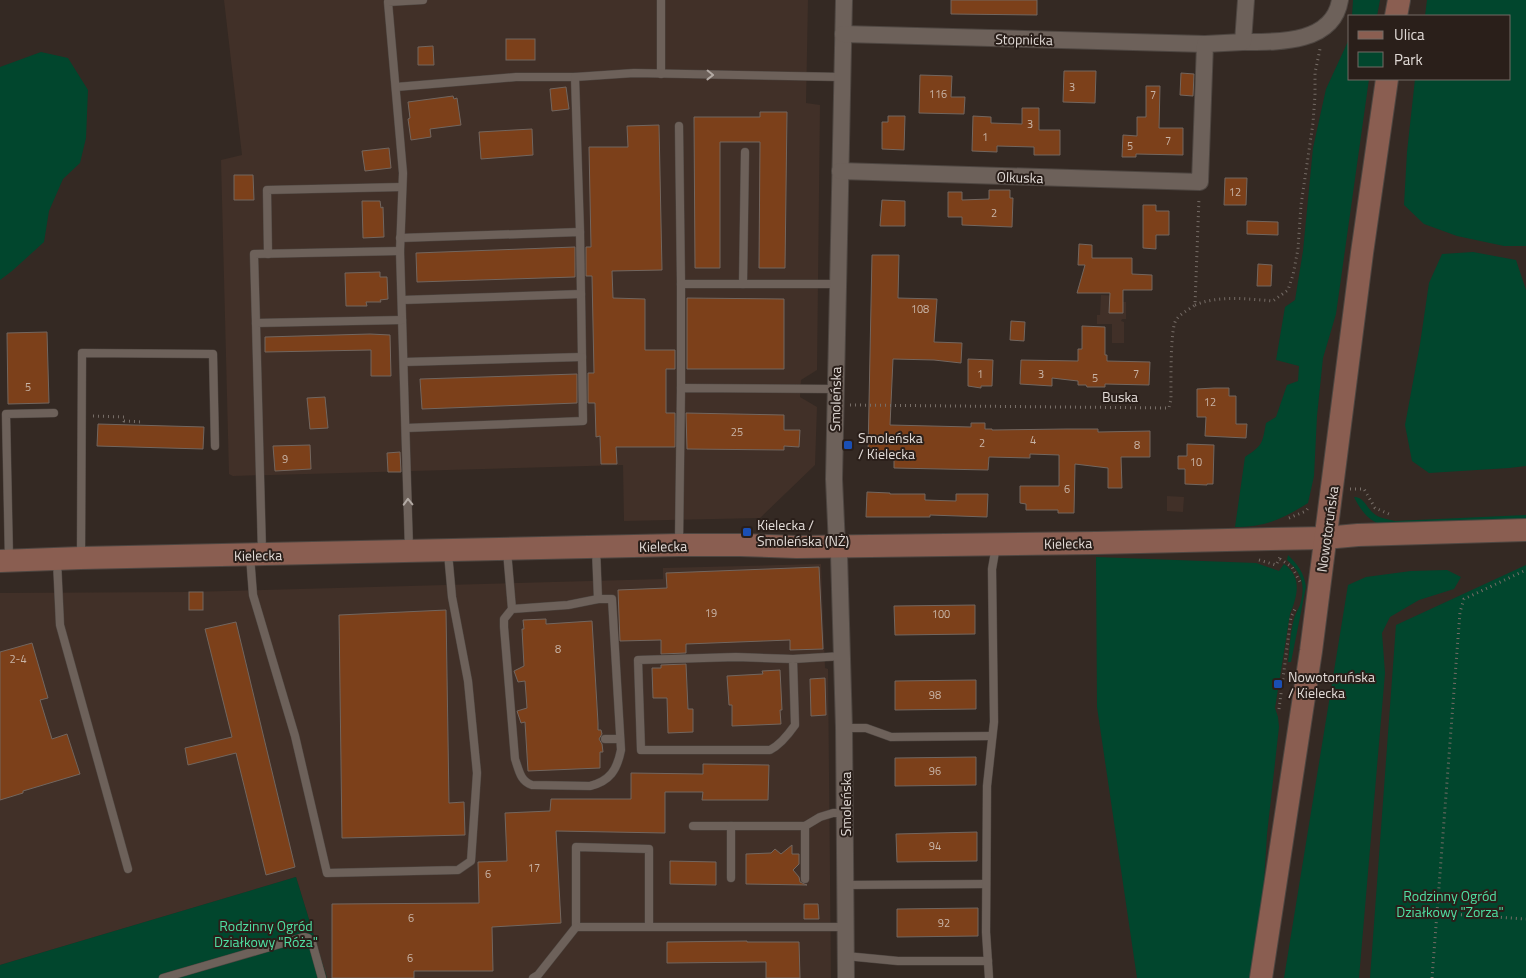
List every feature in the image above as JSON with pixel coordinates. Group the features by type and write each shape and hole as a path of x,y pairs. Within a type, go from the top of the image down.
{"street":[{"name":"Smoleńska","path":"844,0 834,479 843,656 846,978"},
{"path":"1242,42 1246,0"},
{"path":"1321,30 1332,20 1340,0"},
{"path":"1396,15 1399,0"},
{"name":"Stopnicka","path":"843,34 1205,44 1287,40 1321,30"},
{"path":"1200,182 1205,44"},
{"name":"Nowotoruńska","path":"1261,978 1309,660 1362,253 1387,80"},
{"name":"Olkuska","path":"840,172 1200,182"},
{"name":"Kielecka","path":"5,561 679,545 797,547 996,544 1279,549 1325,538 1358,535 1480,533 1526,530"}],"lane":[{"path":"410,551 400,251 403,173 388,2 423,0"},
{"path":"661,0 661,74"},
{"path":"396,87 516,77 576,77 634,73 842,77"},
{"path":"406,428 583,421 576,77"},
{"path":"679,126 681,284 679,545"},
{"path":"743,284 745,152"},
{"path":"268,254 267,190 402,187"},
{"path":"400,238 580,232"},
{"path":"400,251 254,254 256,323 256,555 253,595 295,736 328,873 458,870 471,861 477,773 468,681 452,597 447,550"},
{"path":"681,284 838,284"},
{"path":"402,300 581,294"},
{"path":"256,323 402,320"},
{"path":"81,558 82,353 214,354 215,446"},
{"path":"404,362 582,357"},
{"path":"681,388 835,397"},
{"path":"5,561 6,414 54,413"},
{"path":"989,978 986,932 987,786 994,722 992,569 996,544"},
{"path":"596,547 598,600"},
{"path":"507,549 512,609 504,620 504,627 515,758 523,779 526,783 532,785 590,786 598,784 612,776 621,750 612,599 568,605 512,609"},
{"path":"57,560 60,625 128,869"},
{"path":"792,659 795,725 780,744 770,750 641,750 638,660 736,657 792,659 843,656"},
{"path":"844,728 866,728 891,737 992,736"},
{"path":"605,739 620,739"},
{"path":"693,826 805,826 820,817 845,812"},
{"path":"731,826 731,878"},
{"path":"805,826 805,879"},
{"path":"533,978 538,975 576,927 576,846 649,849 648,927"},
{"path":"845,885 986,884"},
{"path":"576,927 846,927"},
{"path":"163,978 304,937 312,942 322,978"},
{"path":"846,956 898,961 988,961"},
{"path":"196,968 198,978"}],"path":[{"path":"1200,182 1195,306 1205,301 1216,300 1273,301 1288,290 1294,275 1321,30"},
{"name":"Buska","path":"835,397 1169,408 1171,399 1172,339 1175,321 1195,306"},
{"path":"82,416 124,417 124,422 142,422"},
{"path":"1332,488 1364,489 1375,508 1395,517"},
{"path":"1301,586 1292,567 1279,549 1282,522 1306,511 1311,503"},
{"path":"1432,978 1460,612 1464,599 1526,570"},
{"path":"1279,708 1292,617 1297,606"},
{"path":"1436,913 1526,919"}],"shaded area":[{"path":"224,0 808,0 806,103 820,105 817,370 801,380 800,397 817,407 815,465 760,518 624,521 623,465 233,476 229,474 221,160 242,155"},
{"path":"1101,295 1122,296 1121,302 1126,302 1126,319 1121,321 1124,322 1124,343 1112,343 1112,324 1097,324 1097,315 1100,315"},
{"path":"1167,496 1184,497 1183,512 1167,511"},
{"path":"821,564 825,668 828,669 831,978 327,978 296,877 0,965 0,593 189,592 663,579 663,568"}],"green space":[{"path":"1353,0 1380,0 1377,15 1352,15"},
{"path":"1427,0 1526,0 1526,246 1504,246 1457,236 1424,224 1404,205 1407,152 1415,80 1511,80 1511,15 1425,15"},
{"path":"1348,41 1348,80 1369,80 1336,314 1323,358 1317,416 1314,476 1308,503 1290,514 1265,524 1235,527 1245,457 1261,443 1266,423 1276,417 1287,385 1298,381 1299,366 1276,360 1285,307 1295,300 1303,251 1313,148 1326,89"},
{"path":"41,52 68,58 88,90 86,138 80,163 63,179 49,211 44,242 0,280 0,67"},
{"path":"1473,252 1516,260 1526,290 1526,466 1429,473 1412,461 1405,425 1429,283 1442,254"},
{"path":"1354,497 1362,500 1377,516 1395,521 1526,515 1526,522 1382,525 1365,514"},
{"path":"1288,555 1300,570 1306,587 1291,662 1288,662 1294,617 1300,605 1303,592 1299,575 1287,560"},
{"path":"1096,557 1256,563 1279,571 1284,564 1294,575 1297,588 1290,614 1275,708 1279,727 1267,834 1258,978 1137,978 1097,707"},
{"name":"Rodzinny Ogród Działkowy \"Zorza\"","path":"1526,565 1526,978 1370,978 1396,625"},
{"path":"1447,570 1461,577 1454,589 1419,600 1390,617 1382,633 1385,673 1359,978 1284,978 1348,585 1366,577 1411,571"},
{"name":"Rodzinny Ogród Działkowy \"Róża\"","path":"296,877 327,978 0,978 0,965"}],"building":[{"path":"951,0 1037,0 1037,15 951,14"},
{"path":"506,39 535,39 535,60 506,60"},
{"path":"433,46 434,65 418,65 418,47"},
{"path":"1064,71 1096,71 1095,103 1063,102"},
{"path":"1181,73 1194,74 1193,96 1180,95"},
{"path":"920,75 952,76 951,97 965,97 964,114 919,113"},
{"path":"1146,86 1160,86 1159,128 1183,128 1183,155 1136,154 1136,157 1122,157 1123,135 1137,136 1137,117 1146,117"},
{"path":"566,87 569,109 552,111 550,89"},
{"path":"453,96 454,99 457,98 461,125 430,129 431,137 411,140 408,102"},
{"path":"1022,108 1039,108 1039,130 1060,130 1060,155 1034,155 1034,147 997,146 997,152 972,151 973,116 991,117 991,123 1022,124"},
{"path":"760,112 787,112 785,268 759,268 760,142 720,142 720,268 695,268 694,117 760,117"},
{"path":"888,116 905,116 904,150 882,149 882,122 888,122"},
{"path":"659,125 662,270 612,271 613,298 645,299 645,350 675,350 675,369 666,369 666,413 675,413 675,447 616,447 617,464 601,464 600,436 596,437 595,403 588,403 588,373 594,373 592,276 586,276 586,247 591,247 589,147 628,147 627,126"},
{"path":"532,129 533,155 481,159 479,132"},
{"path":"389,148 391,168 365,171 362,151"},
{"path":"234,175 253,175 254,200 234,200"},
{"path":"1225,178 1247,178 1246,205 1224,205"},
{"path":"989,190 1010,190 1010,198 1013,198 1012,227 962,225 962,217 948,217 948,192 962,192 962,200 989,199"},
{"path":"882,200 905,201 905,226 880,226"},
{"path":"362,201 380,201 381,208 383,207 384,237 363,238"},
{"path":"1143,205 1156,205 1156,211 1169,211 1169,235 1156,235 1156,249 1143,248"},
{"path":"1247,221 1278,222 1278,235 1247,234"},
{"path":"1079,244 1092,245 1092,258 1132,258 1132,274 1152,275 1152,290 1123,290 1123,313 1109,313 1110,293 1077,293 1085,265 1078,265"},
{"path":"575,247 575,277 417,282 416,253"},
{"path":"872,255 899,255 898,298 937,299 934,342 962,343 961,363 893,359 890,425 971,427 971,423 985,423 985,429 992,430 1098,429 1098,432 1150,431 1150,457 1121,457 1122,488 1108,488 1108,468 1075,464 1074,513 1058,513 1058,510 1026,510 1026,504 1020,503 1020,486 1059,486 1059,455 1030,454 1030,458 989,457 988,470 894,468 894,454 868,453"},
{"path":"1258,264 1272,265 1271,286 1257,286"},
{"path":"380,272 380,277 387,277 388,299 380,300 381,302 366,302 367,306 346,306 345,273"},
{"path":"687,298 784,299 784,369 687,369"},
{"path":"1011,321 1025,322 1024,341 1010,340"},
{"path":"1082,326 1105,327 1105,355 1107,355 1107,361 1150,362 1149,385 1105,384 1105,387 1087,387 1086,385 1078,385 1078,381 1052,378 1052,386 1020,384 1021,360 1078,361 1078,349 1082,349"},
{"path":"47,332 49,403 8,404 7,333"},
{"path":"390,335 391,376 371,376 371,350 265,352 265,337"},
{"path":"968,359 993,360 992,386 981,386 981,388 968,386"},
{"path":"577,374 577,403 422,409 420,379"},
{"path":"1229,388 1229,396 1236,396 1236,424 1247,424 1246,438 1205,436 1206,417 1197,417 1197,389"},
{"path":"325,397 328,428 310,429 307,398"},
{"path":"686,413 784,415 784,430 800,430 799,447 784,446 784,450 687,449"},
{"path":"98,424 204,427 203,449 97,446"},
{"path":"1187,444 1214,445 1213,484 1185,484 1185,469 1178,469 1178,456 1187,456"},
{"path":"310,445 311,469 275,471 273,446"},
{"path":"400,452 401,472 388,472 387,453"},
{"path":"867,492 925,494 925,500 956,501 956,494 988,494 987,517 930,515 930,517 866,517"},
{"path":"819,567 823,649 790,650 790,640 686,644 686,653 661,654 661,640 620,641 618,590 667,588 666,573"},
{"path":"189,592 203,592 203,610 189,610"},
{"path":"975,605 975,634 895,635 894,606"},
{"path":"446,610 449,803 464,802 465,835 342,838 339,615"},
{"path":"546,619 546,624 592,621 598,730 601,730 602,734 599,739 603,752 600,752 600,768 528,771 525,722 521,723 517,711 527,708 525,681 518,682 514,671 524,666 523,620"},
{"path":"236,622 295,867 266,875 236,753 188,765 185,748 232,737 205,629"},
{"path":"32,643 48,698 40,700 52,739 67,734 80,774 0,800 0,652"},
{"path":"686,664 688,709 693,709 693,732 668,733 667,698 653,698 652,668 661,668 661,665"},
{"path":"780,670 781,724 732,726 732,705 729,705 727,676 763,674 762,671"},
{"path":"825,678 826,715 811,716 810,679"},
{"path":"976,680 976,709 895,710 895,681"},
{"path":"976,757 976,785 895,786 895,758"},
{"path":"703,764 769,765 768,800 702,800 703,792 665,792 665,833 556,831 561,923 492,927 493,971 414,971 414,978 332,978 332,904 479,903 478,862 507,861 505,813 550,811 551,799 631,799 631,773 703,774"},
{"path":"977,832 977,861 897,862 896,834"},
{"path":"792,845 792,854 799,854 799,864 793,870 799,877 800,882 807,885 746,884 746,854 771,853 775,849 781,854"},
{"path":"670,861 716,862 716,885 670,884"},
{"path":"804,904 818,904 819,919 804,919"},
{"path":"978,908 978,936 897,937 897,909"},
{"path":"667,942 799,942 800,978 766,978 766,962 667,963"}],"place":[{"name":"Smoleńska / Kielecka","path":"848,445"},
{"name":"Kielecka / Smoleńska (NŻ)","path":"747,532"},
{"name":"Nowotoruńska / Kielecka","path":"1278,684"}]}
